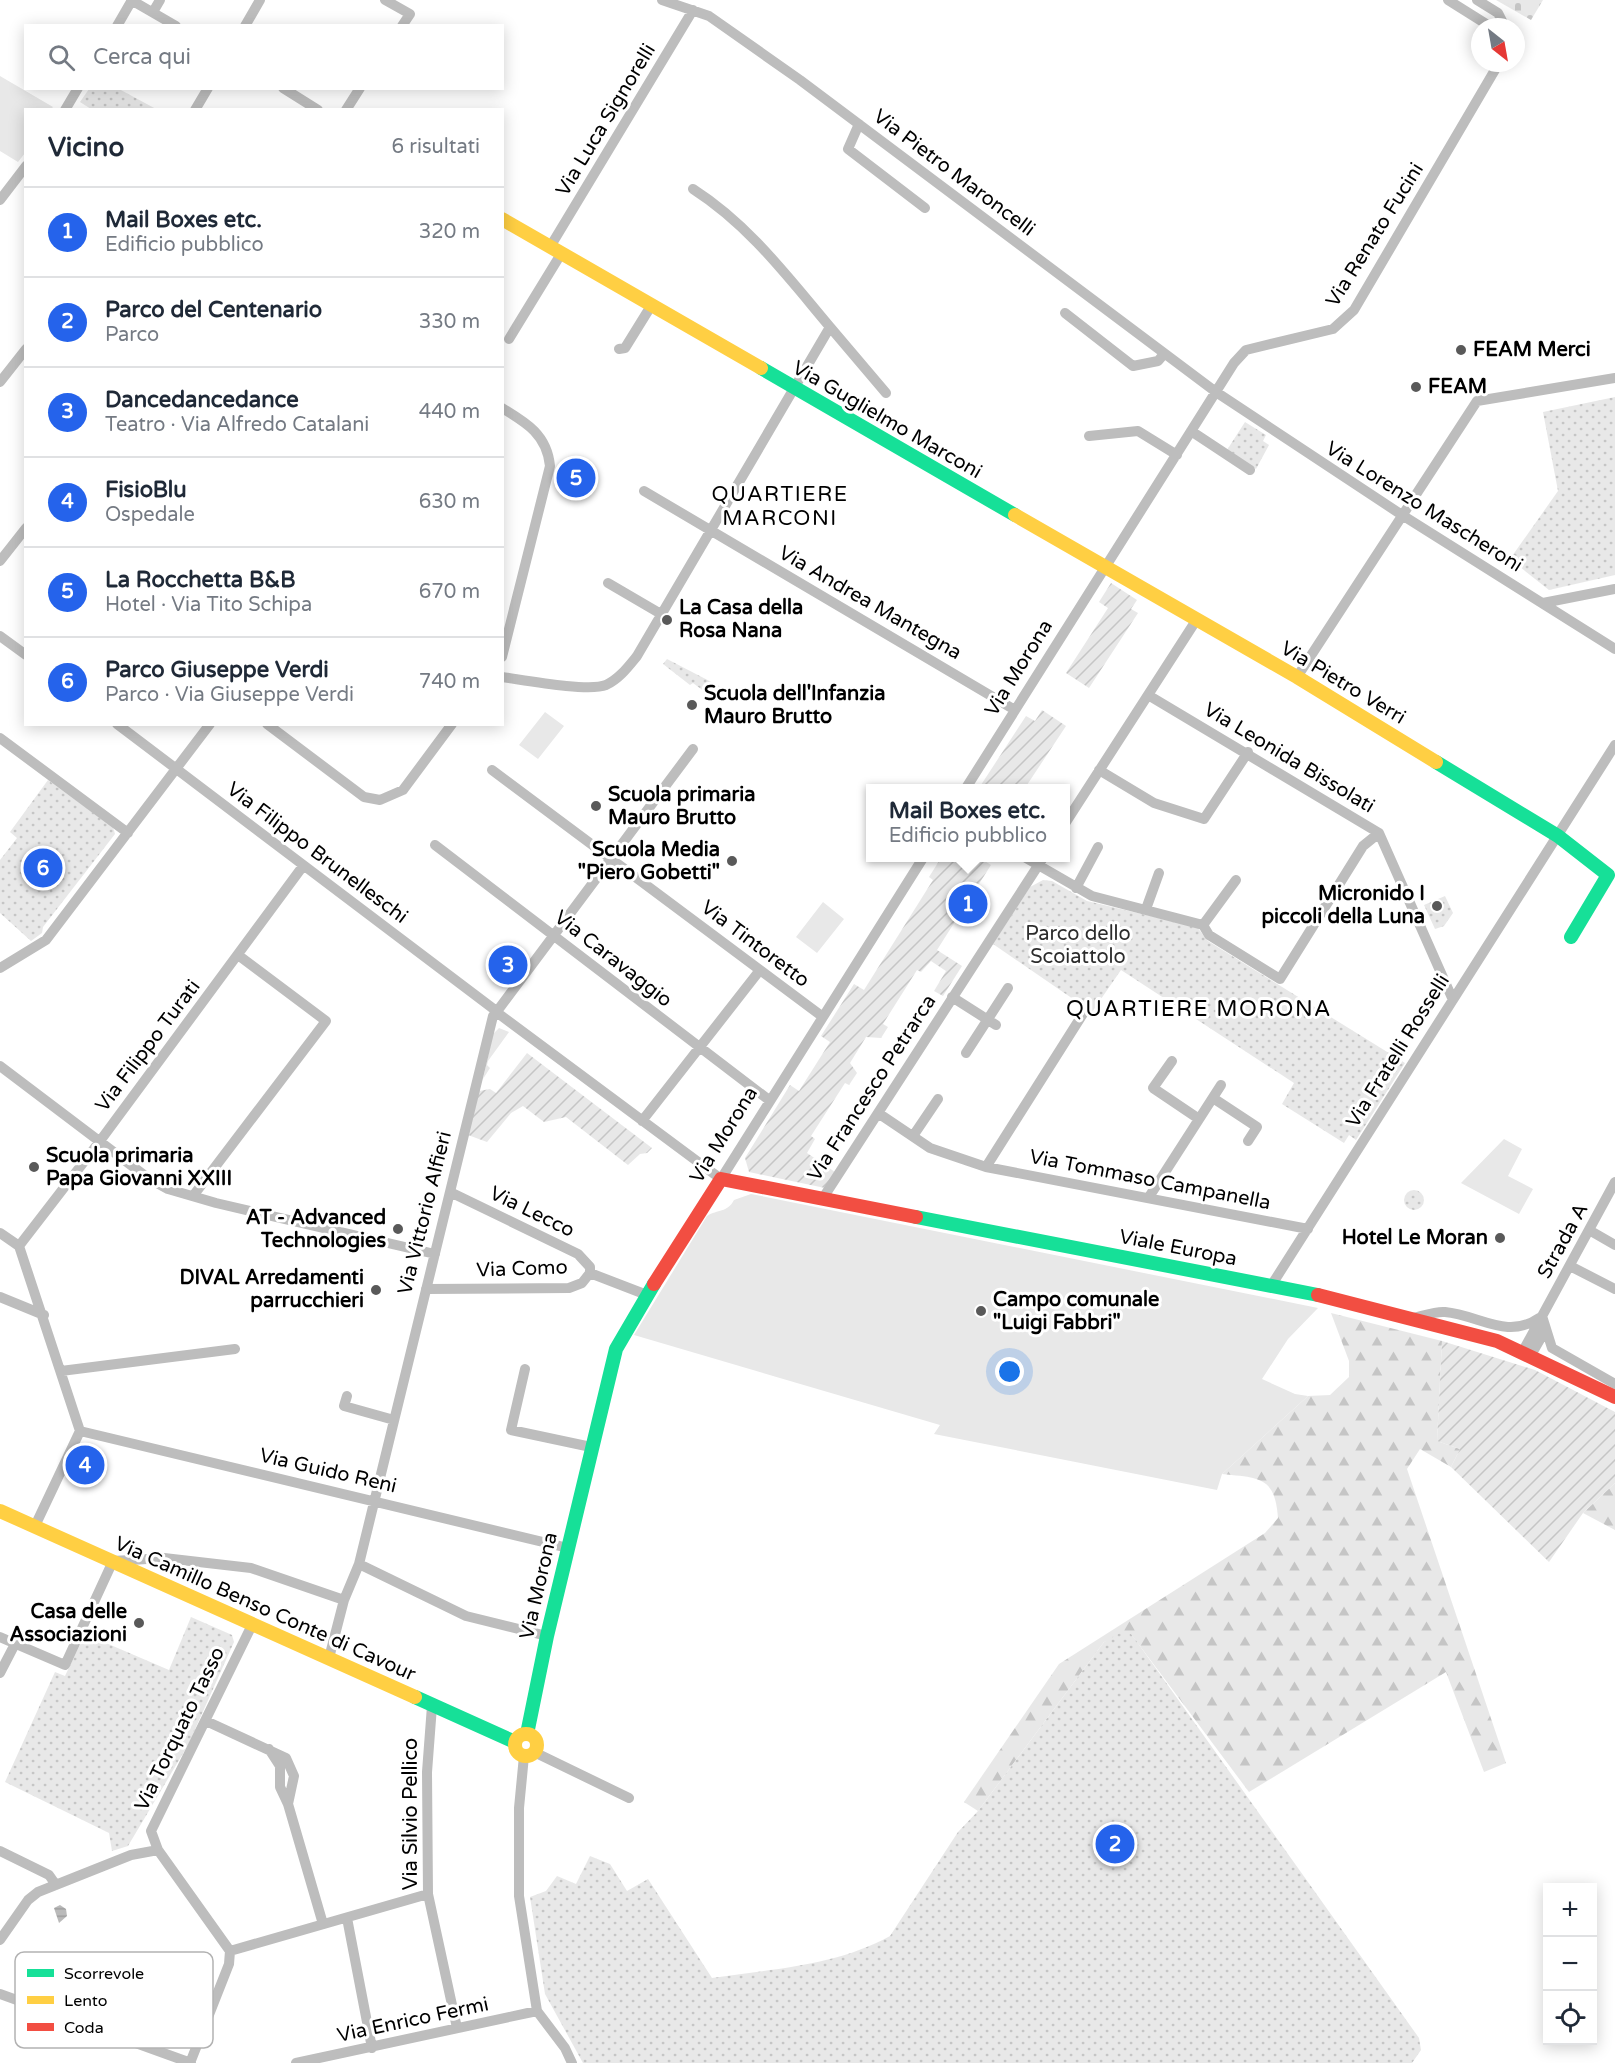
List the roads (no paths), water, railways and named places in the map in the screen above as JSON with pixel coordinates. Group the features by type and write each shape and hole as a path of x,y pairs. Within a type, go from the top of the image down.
{"main road":[{"name":"Via Guglielmo Marconi","path":"504,220 1104,568"},
{"name":"Via Pietro Verri","path":"1104,568 1297,677 1558,836"},
{"path":"1558,836 1608,875 1571,937"},
{"name":"Viale Europa","path":"721,1179 1271,1286 1413,1318 1497,1341 1527,1353 1615,1397"},
{"name":"Via Morona","path":"527,1734 547,1636 616,1349 647,1295 721,1179"},
{"name":"Via Camillo Benso Conte di Cavour","path":"0,1511 515,1742"},
{"path":"527,1734 536,1741 529,1754 516,1751 515,1742 519,1735 527,1734"}],"street":[{"path":"118,24 132,0 173,24"},
{"path":"153,12 160,0"},
{"path":"246,24 260,0"},
{"path":"385,0 410,14 403,24"},
{"name":"Via Pietro Maroncelli","path":"662,0 709,16 859,124 1216,392"},
{"path":"1448,0 1477,18"},
{"path":"1477,0 1498,13 1500,18"},
{"name":"Via Luca Signorelli","path":"508,339 555,250 693,10"},
{"name":"Via Renato Fucini","path":"1104,568 1216,392 1246,350 1321,334 1333,329 1354,310 1494,72"},
{"path":"66,108 77,90"},
{"path":"196,108 206,90"},
{"path":"286,90 315,108"},
{"path":"347,108 359,90"},
{"path":"859,124 848,149 925,208"},
{"path":"0,200 24,169"},
{"path":"693,189 717,204 745,228 886,393"},
{"path":"618,349 625,348 651,306"},
{"path":"1065,313 1133,366 1158,361 1164,354"},
{"path":"504,677 582,687 604,686 626,671 830,327"},
{"path":"0,382 24,352"},
{"path":"1297,677 1477,401 1615,378"},
{"name":"Via Lorenzo Mascheroni","path":"1216,392 1402,515 1615,649"},
{"path":"504,409 531,425 549,451 550,466 504,649"},
{"path":"1089,436 1138,431 1177,455"},
{"path":"1191,431 1250,470"},
{"name":"Via Andrea Mantegna","path":"644,491 1015,710"},
{"path":"0,561 24,531"},
{"name":"Via Morona","path":"969,784 1104,568"},
{"path":"608,583 661,614"},
{"path":"1543,603 1615,589"},
{"path":"1070,814 1197,619"},
{"path":"0,636 24,654"},
{"name":"Via Leonida Bissolati","path":"1148,695 1248,752 1379,833 1454,1000"},
{"name":"Via Filippo Brunelleschi","path":"120,726 300,871 496,1012 721,1179"},
{"path":"0,968 46,940 209,726"},
{"path":"270,726 364,797 381,800 403,790 451,726"},
{"path":"0,738 128,833"},
{"name":"Via Fratelli Rosselli","path":"1271,1286 1615,746"},
{"path":"496,1012 693,749"},
{"path":"1099,770 1154,803 1204,819 1248,752"},
{"name":"Via Tintoretto","path":"492,770 823,1017"},
{"path":"1041,862 1076,888 1092,896 1203,926 1209,935 1280,979 1363,846 1379,833"},
{"name":"Via Caravaggio","path":"435,845 769,1100"},
{"path":"1076,888 1098,847"},
{"name":"Via Morona","path":"721,1179 920,862"},
{"name":"Via Francesco Petrarca","path":"823,1198 1039,862"},
{"name":"Via Filippo Turati","path":"19,1246 100,1142 300,871"},
{"path":"1146,909 1159,873"},
{"path":"1203,926 1236,880"},
{"path":"193,1196 326,1021 238,956"},
{"path":"642,1121 760,970"},
{"path":"966,1053 991,1022 1008,988"},
{"name":"Via Francesco Petrarca","path":"952,997 991,1022"},
{"name":"Via Tommaso Campanella","path":"986,1167 1086,1009"},
{"name":"Via Vittorio Alfieri","path":"329,1658 344,1600 359,1564 496,1012"},
{"path":"1172,1061 1154,1088 1199,1119"},
{"path":"0,1066 148,1178 168,1189 435,1254"},
{"path":"1149,1197 1221,1085"},
{"path":"1213,1098 1257,1127 1248,1141"},
{"path":"913,1136 938,1099"},
{"name":"Via Tommaso Campanella","path":"878,1113 930,1148 986,1167 1308,1229"},
{"name":"Strada A","path":"1527,1353 1542,1316 1615,1182"},
{"name":"Via Lecco","path":"450,1192 578,1254 590,1267 590,1273"},
{"path":"1589,1230 1615,1245"},
{"path":"0,1233 19,1246 44,1316 80,1431 35,1526"},
{"path":"1569,1266 1615,1289"},
{"name":"Via Como","path":"426,1289 569,1288 582,1283 590,1273 647,1295"},
{"path":"0,1297 44,1316"},
{"path":"1413,1318 1442,1312 1508,1329 1528,1325 1542,1316 1551,1348 1615,1384"},
{"path":"61,1371 235,1349"},
{"path":"525,1368 511,1430 591,1447"},
{"path":"347,1396 344,1406 394,1420"},
{"name":"Via Guido Reni","path":"80,1431 568,1548"},
{"path":"0,1637 65,1665 113,1561 164,1558 251,1568 344,1600"},
{"path":"359,1564 466,1616 547,1636"},
{"name":"Via Torquato Tasso","path":"230,1951 151,1837 153,1824 252,1625"},
{"path":"0,1673 15,1644"},
{"name":"Via Silvio Pellico","path":"432,1706 427,1772 428,1894 457,2028"},
{"path":"206,1721 283,1755 293,1771 288,1804 323,1924"},
{"path":"573,2063 551,2028 537,2011 519,1896 519,1808 529,1754 629,1798"},
{"path":"131,1855 151,1837"},
{"path":"0,1940 32,1896 131,1855 158,1850"},
{"path":"0,1851 50,1875 56,1885"},
{"path":"213,2005 229,1964 230,1951 428,1894"},
{"path":"347,1918 372,2048"},
{"path":"0,1994 15,1999"},
{"name":"Via Enrico Fermi","path":"296,2063 537,2011"},
{"path":"149,2048 190,2063 196,2048"}],"place":[{"name":"FEAM Merci","path":"1461,350"},
{"name":"FEAM","path":"1416,387"},
{"name":"La Rocchetta B&B","path":"576,478"},
{"name":"La Casa della Rosa Nana","path":"667,620"},
{"name":"Scuola dell'Infanzia Mauro Brutto","path":"692,705"},
{"name":"Scuola primaria Mauro Brutto","path":"596,806"},
{"name":"Scuola Media \"Piero Gobetti\"","path":"732,861"},
{"name":"Parco Giuseppe Verdi","path":"43,868"},
{"name":"Mail Boxes etc.","path":"968,904"},
{"name":"Micronido I piccoli della Luna","path":"1437,906"},
{"name":"Dancedancedance","path":"508,965"},
{"name":"Scuola primaria Papa Giovanni XXIII","path":"34,1167"},
{"name":"AT - Advanced Technologies","path":"398,1229"},
{"name":"Hotel Le Moran","path":"1500,1238"},
{"name":"DIVAL Arredamenti parrucchieri","path":"376,1290"},
{"name":"Campo comunale \"Luigi Fabbri\"","path":"981,1311"},
{"name":"FisioBlu","path":"85,1465"},
{"name":"Casa delle Associazioni","path":"139,1623"},
{"name":"Parco del Centenario","path":"1115,1844"}],"district":[{"name":"QUARTIERE MARCONI","path":"780,506"},
{"name":"QUARTIERE MORONA","path":"1199,1009"}],"park label":[{"name":"Parco dello Scoiattolo","path":"1078,946"}]}
